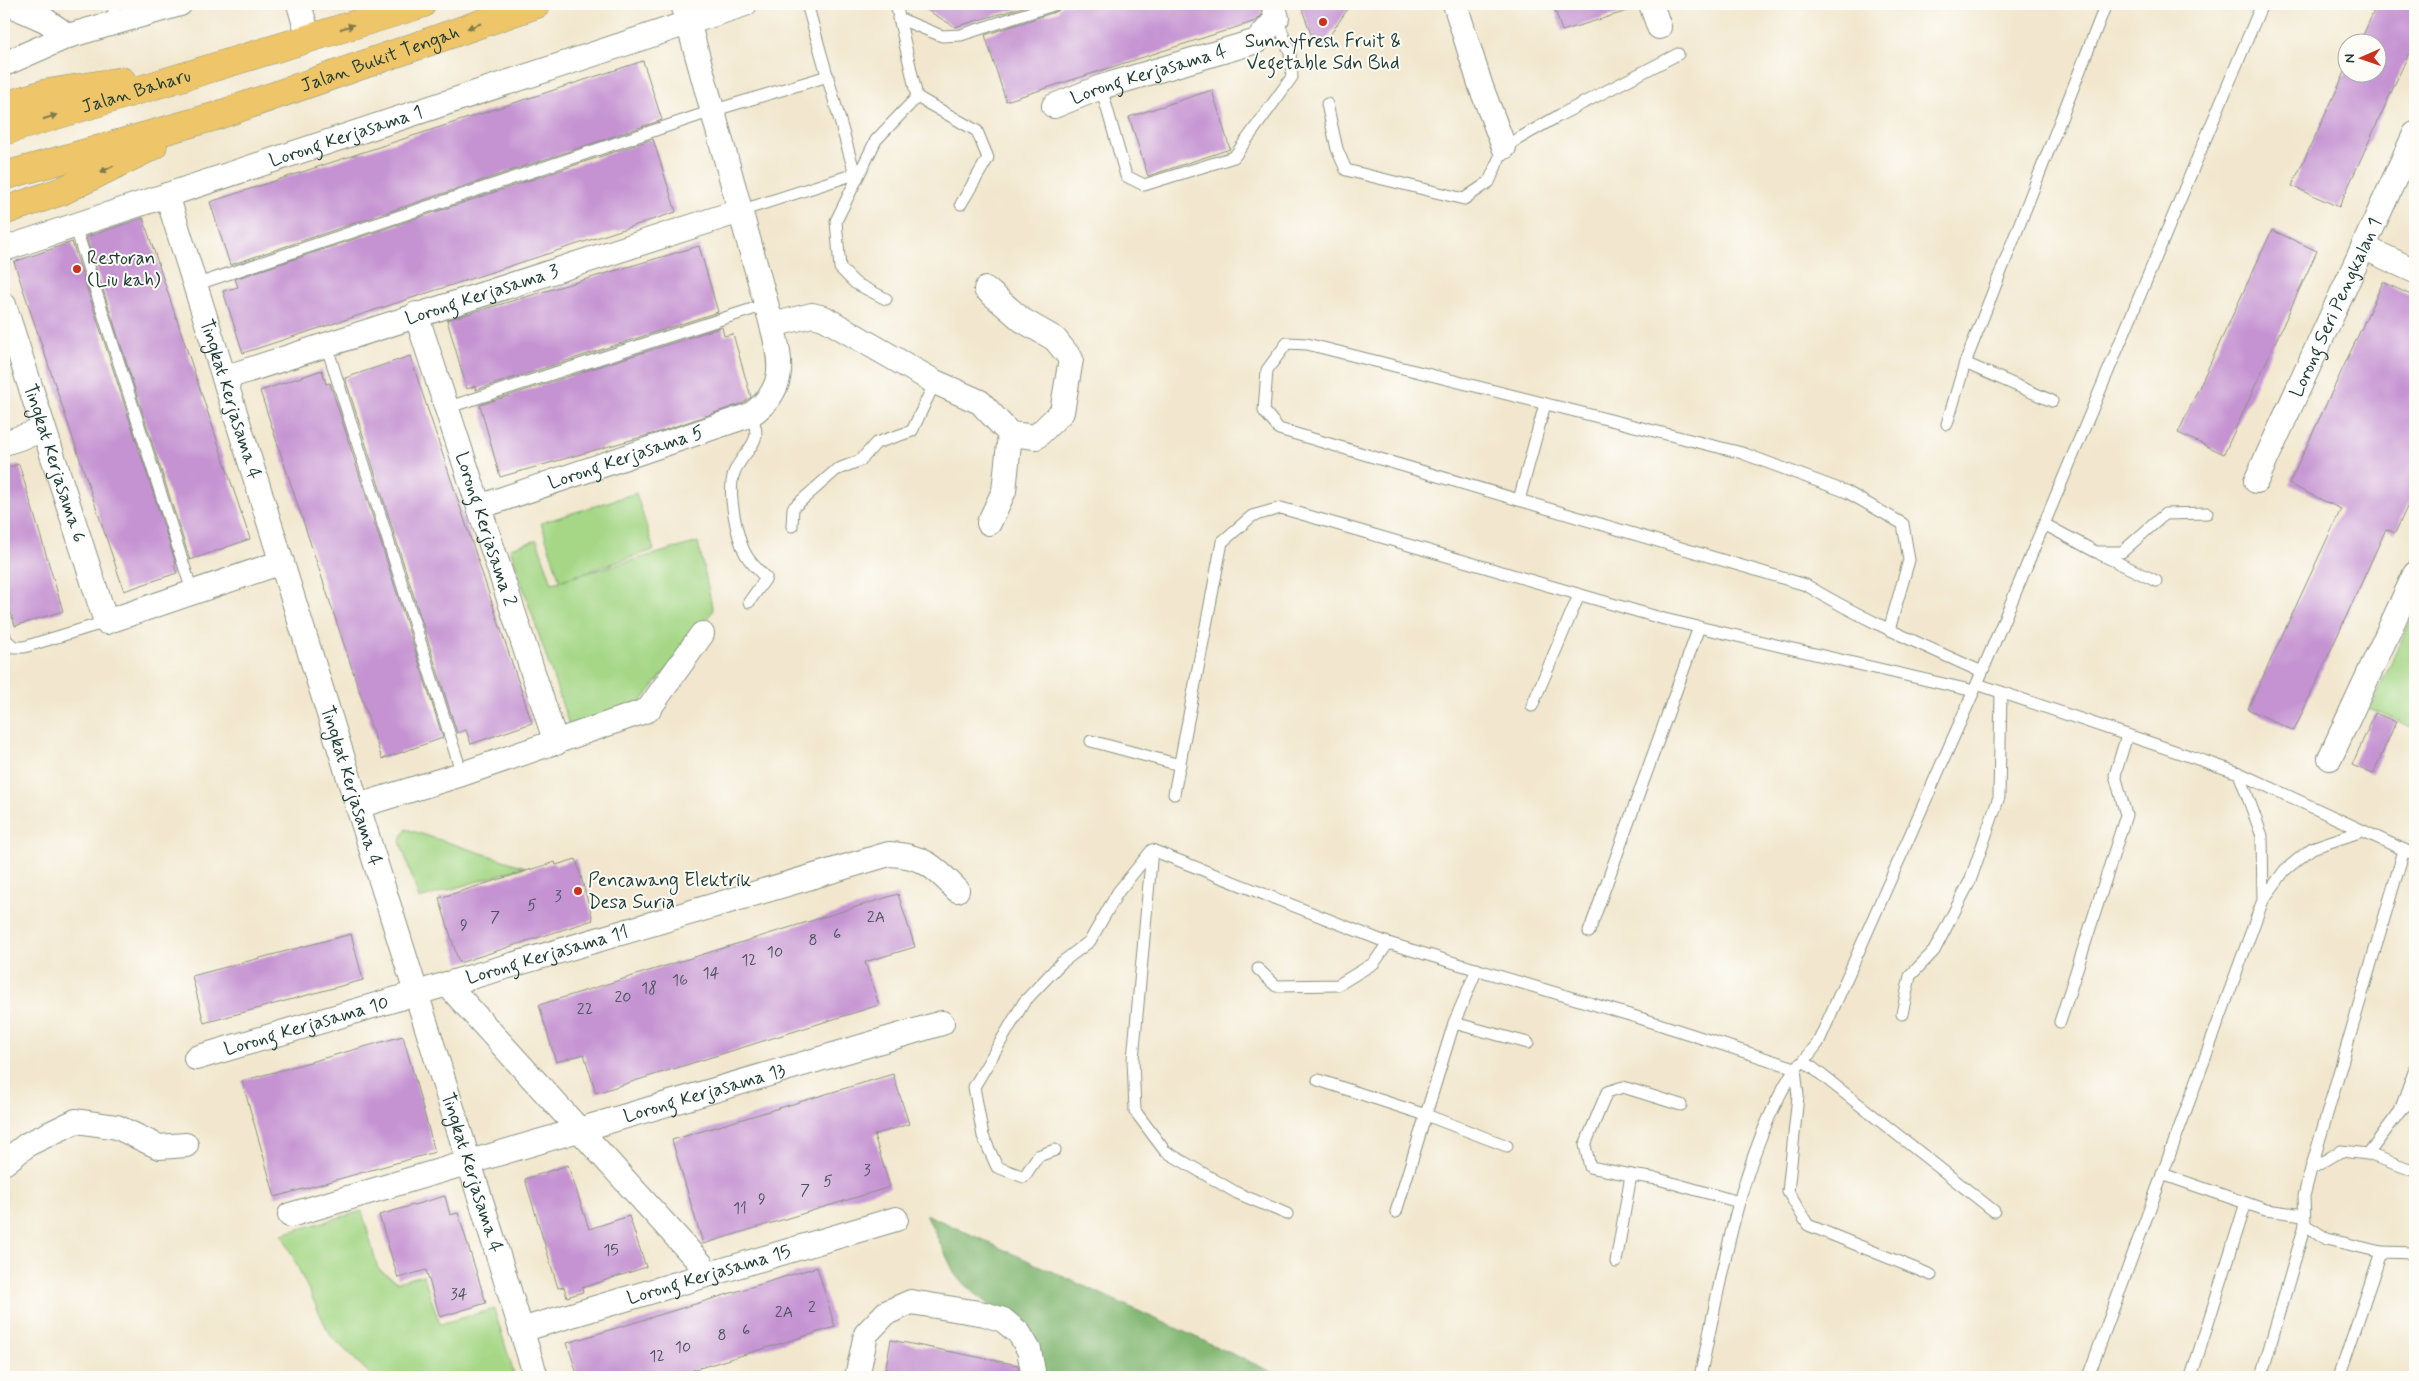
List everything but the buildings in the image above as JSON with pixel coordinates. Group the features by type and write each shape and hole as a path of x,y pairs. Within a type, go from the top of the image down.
{"highway":[{"name":"Jalan Bukit Tengah","path":"267,52 422,4"},
{"name":"Jalan Bukit Tengah","path":"213,116 537,4"},
{"path":"4,106 47,94 153,76 267,52"},
{"name":"Jalan Baharu","path":"4,131 267,52"},
{"path":"4,176 213,116"},
{"path":"4,211 62,191 213,116"}],"street":[{"path":"4,64 68,36 114,12 180,4"},
{"path":"299,4 309,39"},
{"name":"Lorong Kerjasama 1","path":"4,249 167,195 685,13 745,4"},
{"path":"1455,4 1481,87 1504,148"},
{"path":"1651,4 1659,27"},
{"path":"20,6 68,36"},
{"name":"Lorong Kerjasama 4","path":"1054,106 1101,87 1257,41 1275,11"},
{"path":"685,13 769,315 812,315 824,318 934,382 980,402 1010,434 1036,438 1062,412 1071,359 1055,339 1022,320 986,289"},
{"name":"Lorong Seri Pengkalan 1","path":"2256,481 2415,134"},
{"name":"Tingkat Kerjasama 4","path":"167,195 536,1377"},
{"name":"Lorong Kerjasama 3","path":"224,378 416,314 740,211"},
{"path":"2363,247 2415,271"},
{"name":"Tingkat Kerjasama 6","path":"4,305 10,343 44,430 106,622"},
{"name":"Lorong Kerjasama 2","path":"416,314 556,743"},
{"name":"Lorong Kerjasama 5","path":"479,506 750,415 769,399 777,383 781,368 769,315"},
{"path":"4,442 44,430"},
{"path":"989,523 1004,491 1010,434"},
{"path":"106,622 193,594 282,562"},
{"path":"2330,758 2415,574"},
{"path":"358,806 556,743 648,710 702,634"},
{"name":"Lorong Kerjasama 11","path":"416,993 889,854 922,860 937,869 957,890"},
{"path":"447,984 581,1129 710,1274"},
{"name":"Lorong Kerjasama 10","path":"196,1058 416,993"},
{"name":"Lorong Kerjasama 13","path":"290,1215 942,1023"},
{"path":"4,1163 28,1144 76,1121 117,1127 159,1147 186,1145"},
{"name":"Lorong Kerjasama 15","path":"521,1330 896,1219"},
{"path":"857,1377 866,1334 886,1313 911,1302 985,1314 1003,1320 1019,1333 1029,1350 1033,1371 1032,1377"}],"lane":[{"path":"740,211 855,174 807,4"},
{"path":"896,4 917,97 977,131 988,158 961,204"},
{"path":"898,18 942,36 960,35 1056,4"},
{"path":"1946,424 1965,362 2106,4"},
{"path":"1700,1377 1739,1202 1764,1128 1779,1094 1795,1068 1804,1061 1818,1043 1976,687 2262,4"},
{"path":"1101,87 1126,176 1144,185 1234,157 1292,77 1290,52 1275,11"},
{"path":"4,49 28,54"},
{"path":"1327,104 1337,149 1346,170 1464,199 1489,182 1504,148 1560,115 1678,54"},
{"path":"195,285 712,111 828,76"},
{"path":"886,299 855,283 840,268 836,221 876,140 917,97"},
{"path":"75,226 193,594"},
{"path":"446,408 769,315"},
{"path":"1889,630 1909,560 1903,524 1847,492 1742,453 1307,344 1287,343 1267,370 1264,411 1279,429 1806,585 1853,613 1889,630 1982,672"},
{"path":"326,344 462,774"},
{"path":"1965,362 2052,401"},
{"path":"792,526 793,508 836,470 861,460 876,443 912,432 934,382"},
{"path":"1518,500 1545,404"},
{"path":"749,602 766,578 747,557 736,528 732,478 736,467 753,444 757,434 755,424 750,415"},
{"path":"1174,794 1222,542 1252,516 1281,508 1580,595 1699,627 2002,692 2239,773 2415,855"},
{"path":"2096,552 2122,552 2165,514 2207,513"},
{"path":"2044,524 2156,581"},
{"path":"1532,706 1580,595"},
{"path":"4,633 6,640 14,647 24,647 106,622"},
{"path":"1589,932 1699,627"},
{"path":"1902,1014 1910,976 1934,950 1970,881 2000,797 2002,692"},
{"path":"2060,1022 2126,815 2115,776 2127,735"},
{"path":"1090,741 1180,765"},
{"path":"2239,773 2262,836 2262,900"},
{"path":"2088,1377 2262,900 2285,870 2312,848 2362,831"},
{"path":"1152,850 1388,943 1643,1019 1795,1068"},
{"path":"1055,1150 1038,1156 1024,1177 997,1167 983,1136 974,1088 1024,1002 1061,963 1090,941 1118,892 1152,850"},
{"path":"1152,850 1133,1059 1135,1112 1165,1151 1237,1193 1287,1214"},
{"path":"2261,1377 2304,1220 2304,1196 2404,850"},
{"path":"1258,970 1276,986 1338,985 1374,963 1388,943"},
{"path":"1396,1212 1454,1023 1477,969"},
{"path":"1454,1023 1528,1043"},
{"path":"1804,1061 1994,1211"},
{"path":"1795,1068 1798,1096 1788,1192 1808,1225 1931,1275"},
{"path":"2400,1110 2415,1069"},
{"path":"1318,1080 1426,1115 1507,1146"},
{"path":"1681,1104 1623,1087 1607,1092 1585,1145 1590,1167 1666,1181 1739,1202"},
{"path":"2368,1154 2400,1110 2415,1097"},
{"path":"2312,1169 2341,1151 2368,1154 2415,1171"},
{"path":"2162,1174 2266,1210 2304,1220 2327,1239 2381,1252 2415,1253"},
{"path":"1616,1262 1631,1175"},
{"path":"2191,1377 2246,1203"},
{"path":"2340,1377 2381,1252"}],"green space":[{"path":"636,493 654,550 562,580 698,542 713,611 640,703 569,725 510,548 537,540 552,583 560,581 541,523"},
{"path":"2415,611 2415,729 2370,708"},
{"path":"406,829 525,867 419,899 400,841"},
{"path":"362,1211 378,1269 397,1282 423,1275 440,1324 494,1309 515,1377 373,1377 330,1335 282,1234"},
{"path":"926,1214 1283,1377 1033,1377 1019,1333 956,1276"}],"place":[{"name":"Sunnyfresh Fruit & Vegetable Sdn Bhd","path":"1323,22"},
{"name":"Restoran (Liu kah)","path":"77,269"},
{"name":"Pencawang Elektrik Desa Suria","path":"578,891"}]}
